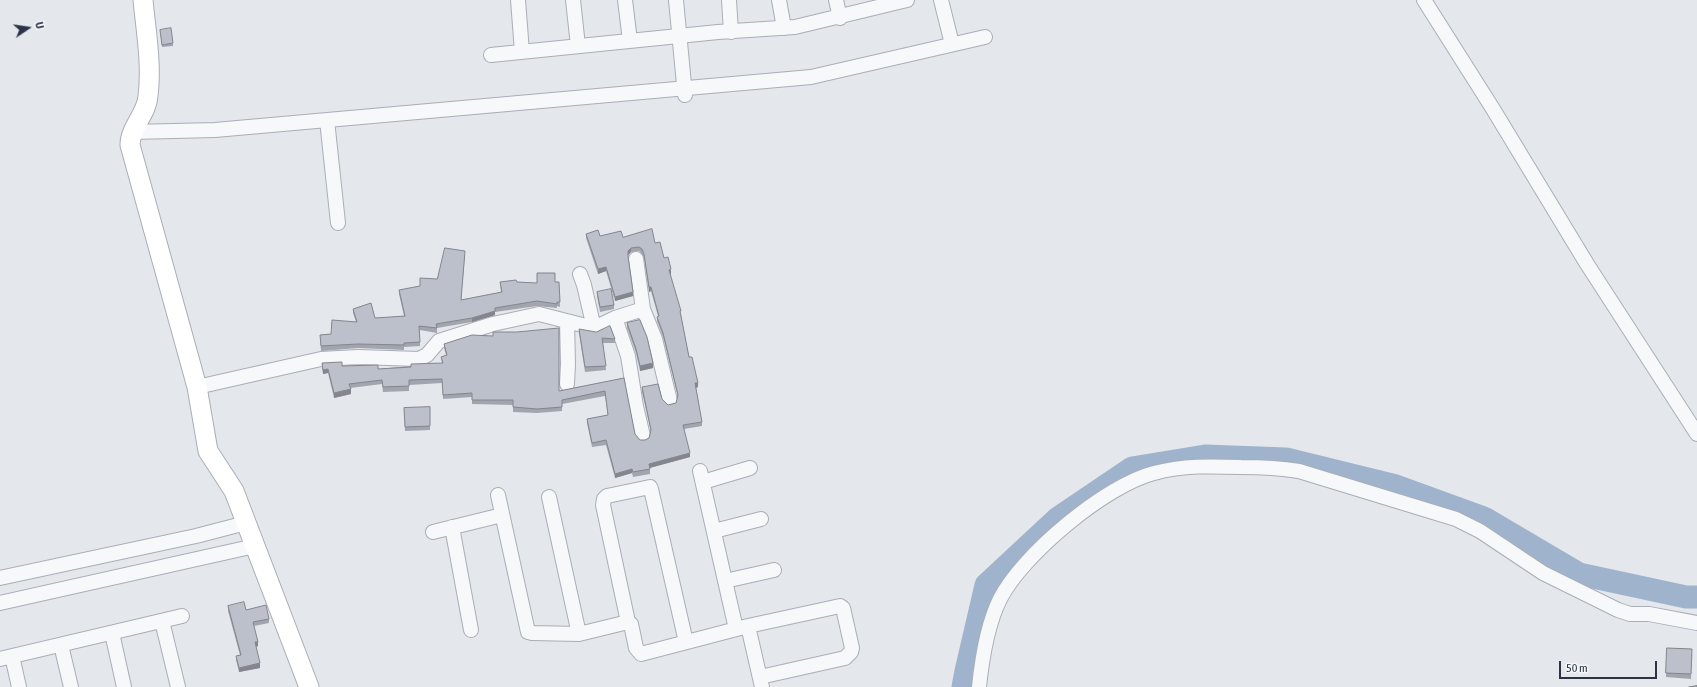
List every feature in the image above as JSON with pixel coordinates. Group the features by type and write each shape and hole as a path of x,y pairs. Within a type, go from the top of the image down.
{"street":[{"path":"143,0 148,54 148,97 146,106 130,137 130,145 197,387 208,450 234,491 309,687"},
{"path":"518,0 522,52"},
{"path":"573,0 578,46"},
{"path":"625,0 630,41"},
{"path":"676,0 685,92"},
{"path":"729,0 731,32"},
{"path":"779,0 784,28"},
{"path":"836,0 840,18"},
{"path":"491,55 680,36 795,27 840,18 889,2 907,0"},
{"path":"941,0 952,44"},
{"path":"1424,0 1493,109 1587,264 1697,434"},
{"path":"132,132 215,130 685,92 811,78 985,37"},
{"path":"327,120 338,223"},
{"path":"636,259 643,309 655,339 670,401"},
{"path":"580,274 594,328"},
{"path":"197,387 321,359 358,357 419,359 427,355 439,341 494,324 539,314 594,328 615,318 643,309"},
{"path":"615,318 628,356 636,406 643,436"},
{"path":"567,322 567,384"},
{"path":"979,687 992,617 1000,598 1017,573 1056,533 1116,490 1153,473 1187,467 1282,468 1299,471 1456,519 1480,531 1543,572 1618,610 1630,614 1649,614 1697,623"},
{"path":"686,642 650,486 607,496 604,499 603,505 628,622 631,624 636,648 641,654 742,628 840,606 843,608 852,648 851,652 846,658 761,682 742,628 725,581 702,476 750,468"},
{"path":"498,495 528,632 579,634 628,622"},
{"path":"549,497 579,634"},
{"path":"433,532 502,514"},
{"path":"714,531 761,519"},
{"path":"0,578 196,536 246,523"},
{"path":"452,527 471,630"},
{"path":"0,603 255,546"},
{"path":"725,581 774,570"},
{"path":"20,687 6,658 182,616"},
{"path":"162,621 178,687"},
{"path":"112,633 124,687"},
{"path":"62,645 71,687"}],"building":[{"path":"171,28 173,43 162,45 160,30"},
{"path":"652,229 655,243 660,242 664,258 668,257 671,269 669,270 681,311 689,357 692,357 698,383 695,383 702,422 683,425 690,453 649,464 650,469 633,472 632,469 615,474 606,440 592,443 587,419 608,415 605,391 562,400 562,407 537,409 513,407 513,400 472,400 472,393 443,395 442,379 409,380 409,386 383,387 382,380 349,384 351,389 334,393 328,369 323,370 322,363 342,362 342,366 378,365 378,369 411,367 411,364 443,363 441,357 447,355 444,344 472,335 493,336 493,332 517,332 559,328 559,391 624,378 635,434 640,440 645,440 649,438 651,430 642,387 658,384 662,399 668,405 676,403 678,395 663,333 657,317 659,316 651,287 649,287 644,254 642,249 639,247 631,248 628,251 633,292 615,297 606,267 598,269 586,234 598,230 600,236 621,231 623,237"},
{"path":"445,248 465,251 461,300 502,292 500,282 516,280 517,282 537,283 537,273 555,273 555,282 559,282 560,302 557,302 557,304 537,301 495,308 495,311 472,318 436,324 437,328 419,326 420,342 404,343 404,345 358,344 321,346 320,335 331,334 332,320 357,322 353,309 371,303 375,318 405,316 399,290 420,286 420,278 437,279"},
{"path":"611,289 614,305 600,307 597,292"},
{"path":"640,320 647,337 653,363 640,366 627,323"},
{"path":"610,326 615,339 602,338 606,366 585,367 579,329 596,332"},
{"path":"430,407 430,426 405,427 404,408"},
{"path":"244,602 246,610 266,605 269,619 253,622 258,642 255,642 260,663 239,668 236,656 241,655 228,606"},
{"path":"1667,648 1692,649 1691,674 1666,673"}],"waterway":[{"path":"963,687 986,585 1058,518 1132,468 1205,456 1286,459 1396,486 1484,518 1579,574 1686,597 1697,597"}]}
